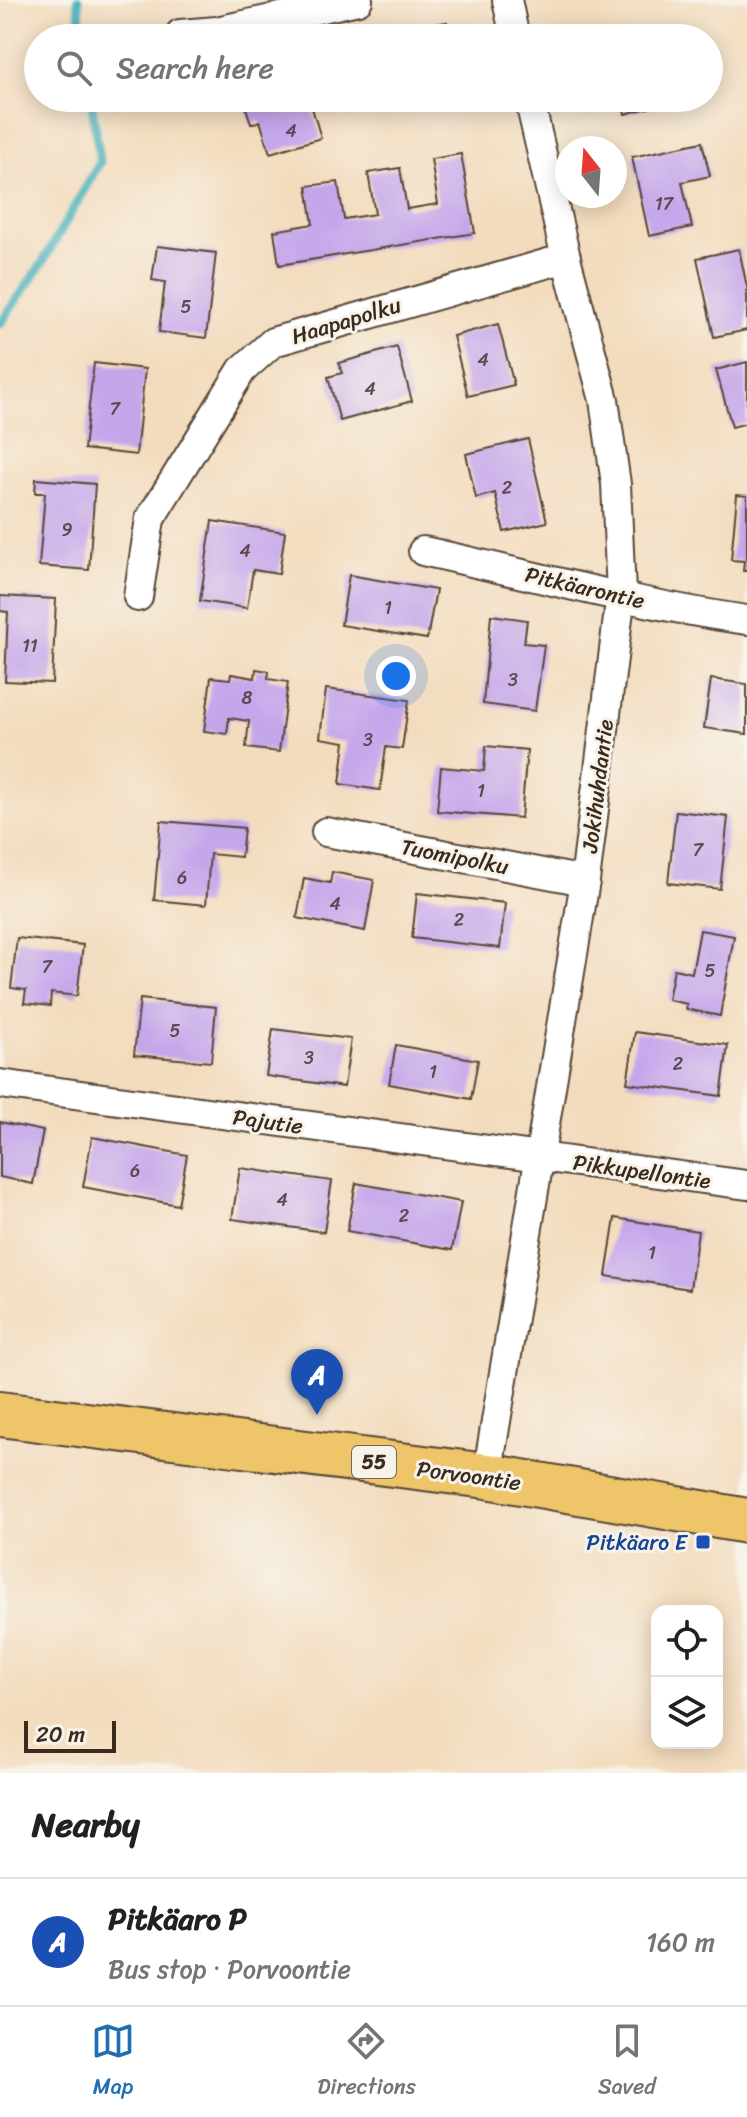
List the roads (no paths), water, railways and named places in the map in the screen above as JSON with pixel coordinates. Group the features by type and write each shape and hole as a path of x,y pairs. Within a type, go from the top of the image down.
{"main road":[{"name":"Porvoontie","path":"0,1414 487,1476 747,1521"}],"street":[{"path":"249,24 358,0"},
{"path":"507,0 512,24"},
{"name":"Jokihuhdantie","path":"487,1476 537,1157 585,881 621,594 616,484 604,400 566,258 532,112"},
{"name":"Haapapolku","path":"138,597 150,519 242,370 273,342 336,321 566,258"},
{"name":"Pitkäarontie","path":"423,551 621,594 680,611 747,620"},
{"name":"Tuomipolku","path":"326,832 585,881"},
{"name":"Pajutie","path":"0,1084 537,1157"},
{"name":"Pikkupellontie","path":"537,1157 747,1185"}],"waterway":[{"path":"78,0 81,24"},
{"path":"0,324 43,262 100,162 93,112"}],"place":[{"name":"Pitkäaro P","path":"317,1415"},
{"name":"Pitkäaro E","path":"703,1542"}]}
